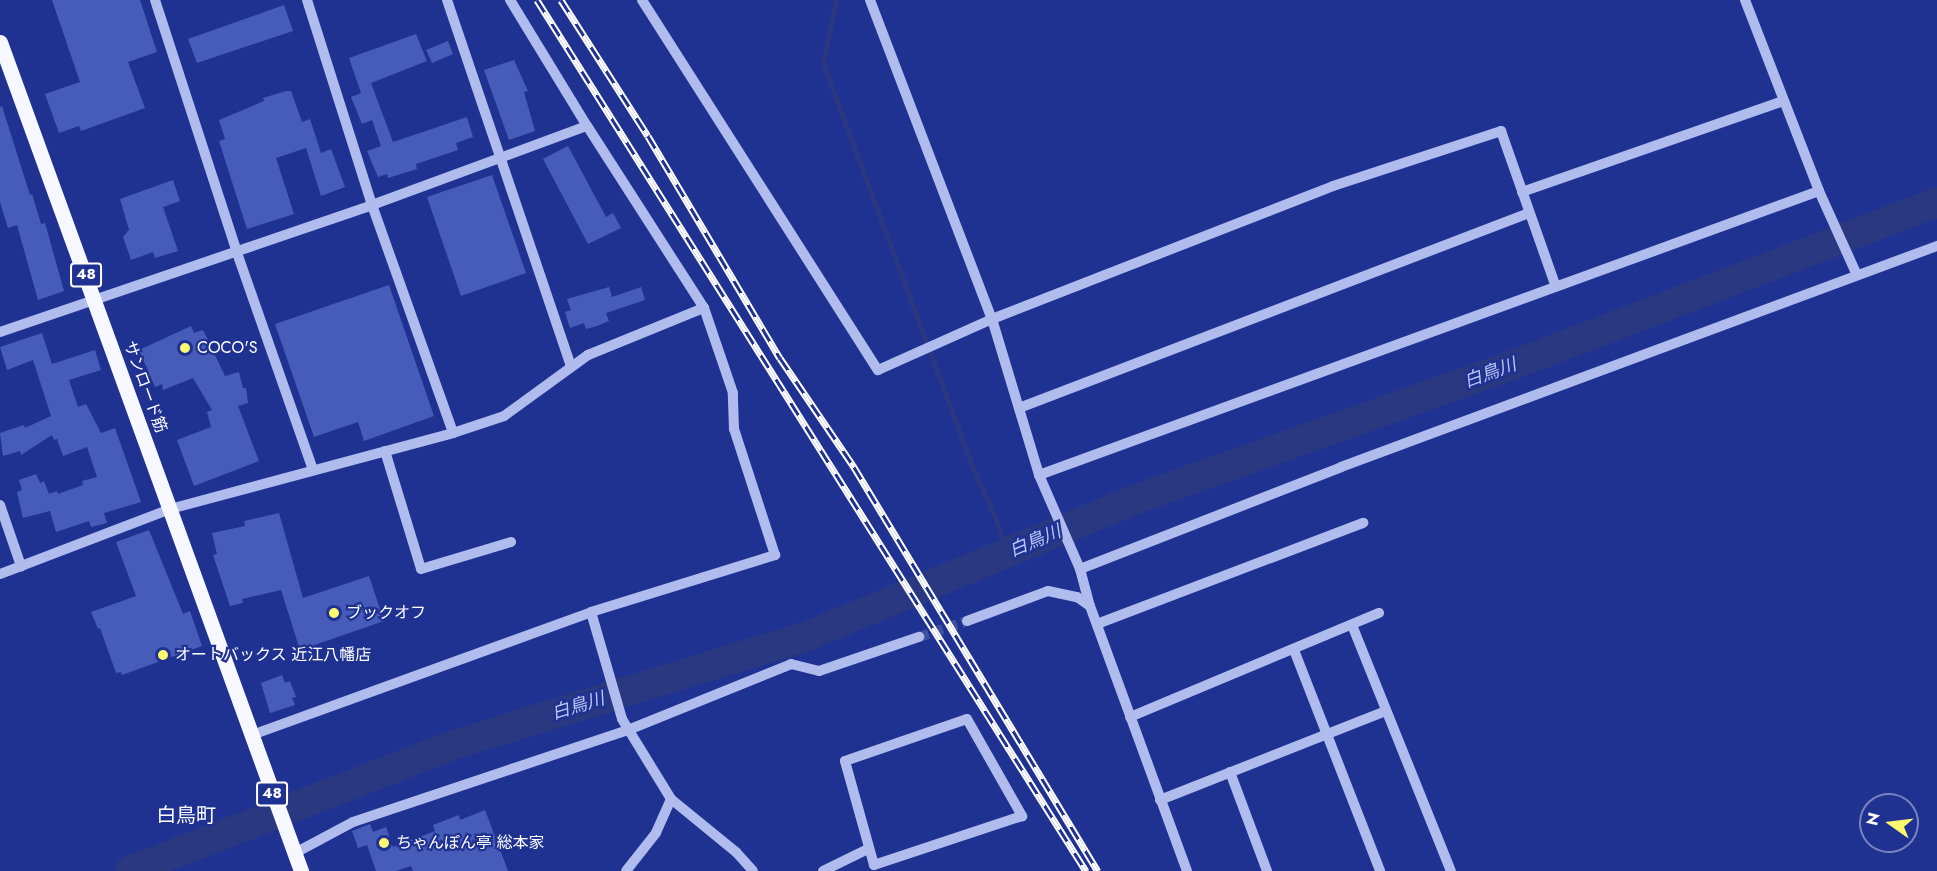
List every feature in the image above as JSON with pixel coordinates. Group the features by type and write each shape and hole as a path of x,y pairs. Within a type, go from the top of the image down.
{"main road":[{"name":"サンロード筋","path":"0,42 254,740"},
{"name":"48","path":"254,740 301,871"}],"street":[{"path":"155,0 236,250 313,470"},
{"path":"307,0 372,205 453,433"},
{"path":"447,0 571,366"},
{"path":"254,740 591,612 775,555 734,429 733,393 704,308 586,126 510,0"},
{"path":"870,0 992,318 1039,475 1080,569 1090,606 1187,871"},
{"path":"1745,0 1820,191 1857,274"},
{"path":"645,1 878,370 992,318 1333,186 1501,131 1556,287"},
{"path":"1522,192 1785,101"},
{"path":"0,332 372,205 586,126"},
{"path":"1039,475 1820,191"},
{"path":"1019,408 1529,213"},
{"path":"1080,569 1297,484 1937,246"},
{"path":"0,574 170,510 504,417 588,355 704,308"},
{"path":"385,451 421,569 512,542"},
{"path":"0,505 21,566"},
{"path":"1097,624 1363,523"},
{"path":"967,621 1048,591 1077,597 1090,606"},
{"path":"591,612 622,720 671,799 736,852 753,871"},
{"path":"1130,717 1379,613"},
{"path":"1352,625 1451,871"},
{"path":"293,848 353,822 628,730 791,664 819,671 919,638"},
{"path":"1294,650 1380,871"},
{"path":"1160,800 1386,711"},
{"path":"967,719 1022,816 874,866 868,849 845,761 967,719"},
{"path":"1230,772 1267,871"},
{"path":"626,871 656,833 671,799"},
{"path":"823,871 868,849"}],"building":[{"path":"52,0 140,0 157,52 128,62 145,108 81,131 79,126 59,133 45,94 80,82"},
{"path":"284,5 293,31 197,63 188,39"},
{"path":"416,34 427,61 371,83 393,142 467,117 473,137 456,143 458,150 416,164 417,169 388,178 387,174 378,177 367,151 381,146 372,120 362,124 351,97 361,93 349,58"},
{"path":"448,41 453,54 432,63 426,50"},
{"path":"514,60 528,91 524,92 535,131 509,140 484,70"},
{"path":"291,91 302,122 310,119 321,153 331,149 345,187 321,196 306,148 276,158 294,214 247,229 219,141 225,139 219,120 264,101 263,98"},
{"path":"2,106 30,195 32,194 41,224 45,223 64,291 38,300 17,225 8,228 0,202 0,107"},
{"path":"568,146 606,217 613,213 621,228 588,244 543,159"},
{"path":"492,175 526,273 461,296 427,197"},
{"path":"173,180 180,201 163,207 178,251 155,258 153,252 131,260 123,237 129,230 120,199"},
{"path":"389,285 434,416 364,441 358,422 314,437 275,324"},
{"path":"609,287 612,297 641,287 645,300 606,313 609,321 597,326 586,329 584,323 570,328 565,312 571,310 567,299"},
{"path":"191,326 194,333 203,330 225,376 239,372 243,388 246,388 248,403 238,406 259,461 194,486 177,440 211,427 207,412 212,410 193,378 163,390 162,384 155,387 139,350"},
{"path":"42,333 52,364 95,350 101,370 69,380 78,407 86,404 101,433 115,428 141,502 104,513 107,523 91,527 89,521 56,532 50,511 23,518 17,492 22,490 19,480 36,474 40,483 44,481 49,494 57,491 58,494 83,485 82,481 97,477 87,447 63,456 57,439 54,440 52,435 21,455 20,451 3,456 0,433 24,425 25,428 51,416 33,360 7,370 0,347"},
{"path":"279,513 303,598 369,576 384,621 300,650 281,590 242,599 243,603 230,606 213,555 217,554 212,533 245,526 244,521"},
{"path":"149,530 183,614 190,611 202,646 122,675 121,672 116,673 100,628 98,629 91,612 136,596 116,542"},
{"path":"282,675 285,683 290,681 296,697 292,698 295,705 270,713 261,683"},
{"path":"485,810 508,871 413,871 411,866 396,871 376,871 367,845 358,848 352,831 370,824 373,832 386,827 393,847 435,831 433,825 459,815 460,820"}],"waterway":[{"path":"836,0 823,63 972,466 995,517 1007,553"},
{"name":"白鳥川","path":"130,871 456,744 807,636 1131,501 1513,365 1937,202"}],"tunnel":[{"path":"919,637 967,621"}],"railway":[{"path":"537,0 1086,871"},
{"path":"561,0 648,136 780,358 854,467 1098,871"}],"place":[{"name":"COCO'S","path":"185,348"},
{"name":"ブックオフ","path":"334,613"},
{"name":"オートバックス 近江八幡店","path":"163,655"},
{"name":"ちゃんぽん亭 総本家","path":"384,843"}],"district":[{"name":"白鳥町","path":"186,815"}]}
